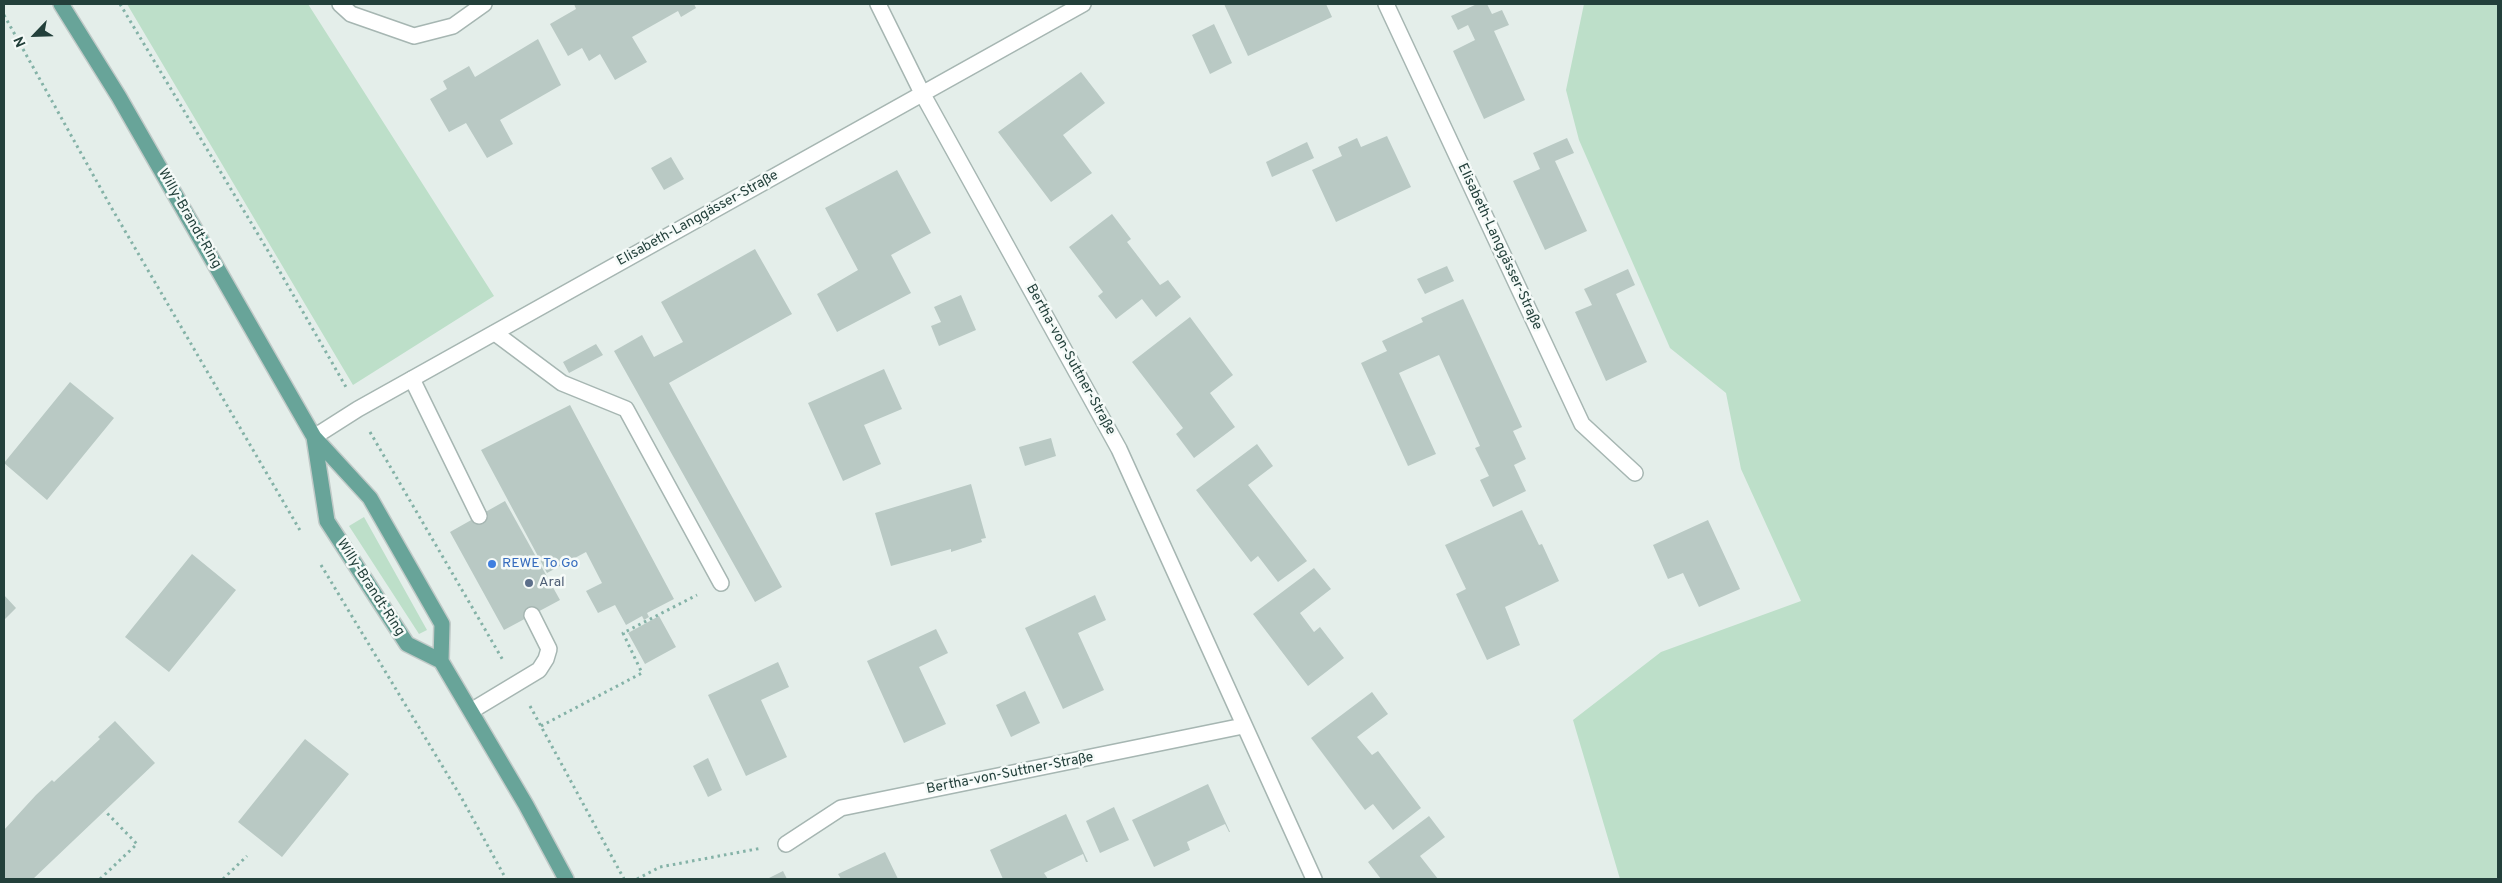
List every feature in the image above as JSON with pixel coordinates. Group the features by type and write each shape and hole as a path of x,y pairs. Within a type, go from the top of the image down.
{"main road":[{"name":"Willy-Brandt-Ring","path":"61,4 118,97 314,437 370,498 442,624 441,661 407,644 327,521 314,437"},
{"path":"441,661 526,805 566,879"}],"street":[{"path":"340,4 351,14 414,36 453,26 484,4"},
{"name":"Bertha-von-Suttner-Straße","path":"878,4 922,93 1119,449 1314,879"},
{"name":"Elisabeth-Langgässer-Straße","path":"314,437 358,409 1083,4"},
{"name":"Elisabeth-Langgässer-Straße","path":"1386,4 1582,424 1635,473"},
{"path":"495,333 562,383 626,410 721,583"},
{"path":"412,379 479,516"},
{"path":"471,711 539,670 549,649 532,615"},
{"name":"Bertha-von-Suttner-Straße","path":"786,844 841,808 1243,726"}],"path":[{"path":"120,4 268,251 398,483 541,726 624,879"},
{"path":"4,15 116,216 303,535"},
{"path":"318,560 461,797 506,879"},
{"path":"541,726 642,672 623,633 721,583"},
{"path":"100,879 137,844 105,811"},
{"path":"637,879 660,867 786,844"},
{"path":"223,879 247,856"}],"green space":[{"path":"127,4 308,4 494,296 353,385"},
{"path":"1584,4 2498,4 2498,879 1620,879 1573,720 1661,652 1801,601 1741,469 1726,393 1670,348 1579,140 1566,90"},
{"path":"364,517 427,630 419,634 349,526"}],"building":[{"path":"574,4 694,4 696,8 681,17 678,11 632,37 647,62 615,80 600,54 589,61 582,48 568,56 550,24 576,9"},
{"path":"1224,4 1326,4 1332,17 1248,56"},
{"path":"1477,4 1487,4 1492,14 1502,10 1509,25 1494,31 1525,100 1484,119 1453,51 1475,40 1468,25 1458,30 1451,16"},
{"path":"1214,24 1232,63 1210,74 1192,35"},
{"path":"538,39 561,85 500,120 513,144 487,158 466,123 449,132 430,99 447,89 443,81 469,66 475,77"},
{"path":"1081,72 1105,103 1063,135 1092,173 1051,202 998,132"},
{"path":"1387,136 1411,187 1336,222 1312,170 1342,156 1338,147 1357,138 1361,147"},
{"path":"1567,138 1574,153 1555,161 1587,231 1545,250 1513,181 1540,169 1533,153"},
{"path":"1307,142 1314,158 1272,177 1266,162"},
{"path":"671,157 684,179 664,190 651,168"},
{"path":"897,170 931,233 891,255 911,293 837,332 817,294 858,270 825,208"},
{"path":"1112,214 1131,239 1127,242 1160,285 1168,280 1181,297 1156,317 1142,299 1116,319 1098,296 1103,292 1069,247"},
{"path":"755,249 792,314 669,383 782,587 755,602 614,351 642,335 654,357 683,342 661,302"},
{"path":"1447,266 1454,281 1425,294 1417,279"},
{"path":"1628,269 1635,285 1616,294 1647,362 1606,381 1575,312 1592,305 1584,289"},
{"path":"961,295 976,330 939,346 931,326 941,322 934,307"},
{"path":"1463,299 1522,427 1513,431 1526,459 1514,465 1526,491 1493,507 1480,480 1489,476 1475,448 1480,446 1439,355 1399,373 1436,454 1408,466 1361,363 1387,351 1382,341 1423,322 1421,318"},
{"path":"1190,317 1233,375 1210,393 1235,427 1194,458 1176,434 1183,428 1132,362"},
{"path":"596,344 603,355 569,373 563,362"},
{"path":"884,369 902,409 864,425 881,464 843,481 808,403"},
{"path":"70,382 114,418 47,500 4,463"},
{"path":"570,405 674,599 647,613 649,617 644,620 642,616 626,625 615,605 598,613 586,591 602,583 586,552 547,573 481,450"},
{"path":"1051,438 1056,456 1025,466 1019,447"},
{"path":"1257,444 1273,466 1248,485 1307,561 1278,582 1258,556 1251,562 1196,490"},
{"path":"971,484 986,538 981,539 982,542 951,552 951,549 891,566 875,513"},
{"path":"505,501 560,600 504,630 450,532"},
{"path":"1522,510 1539,545 1542,544 1559,581 1505,607 1520,645 1487,660 1456,594 1466,589 1445,545"},
{"path":"1708,520 1740,589 1699,607 1683,573 1668,579 1653,545"},
{"path":"192,554 236,590 169,672 125,637"},
{"path":"1314,568 1331,589 1300,613 1314,632 1320,627 1344,658 1308,686 1253,614"},
{"path":"4,595 16,608 4,620"},
{"path":"1095,595 1106,620 1078,633 1104,690 1063,709 1025,628"},
{"path":"659,616 676,647 645,664 628,633"},
{"path":"936,629 948,653 919,667 946,724 904,743 867,661"},
{"path":"778,662 789,687 761,700 787,757 746,776 708,695"},
{"path":"1025,691 1040,723 1011,737 996,705"},
{"path":"1372,692 1388,714 1357,737 1372,755 1378,751 1421,808 1393,830 1373,804 1365,810 1311,738"},
{"path":"115,721 155,763 33,879 4,879 4,830 36,795 52,780 54,782 100,739 98,737"},
{"path":"305,739 349,774 282,857 238,822"},
{"path":"708,758 722,790 708,797 693,766"},
{"path":"1208,784 1230,832 1225,824 1187,842 1190,850 1154,867 1132,820"},
{"path":"1114,807 1129,840 1100,853 1086,821"},
{"path":"1066,814 1088,862 1086,862 1083,854 1044,873 1048,879 1003,879 990,850"},
{"path":"1429,816 1445,837 1420,856 1438,879 1381,879 1368,862"},
{"path":"885,852 898,879 841,879 838,874"},
{"path":"783,871 787,879 769,879 769,878"}],"place":[{"name":"REWE To Go","path":"492,564"},
{"name":"Aral","path":"529,583"}]}
